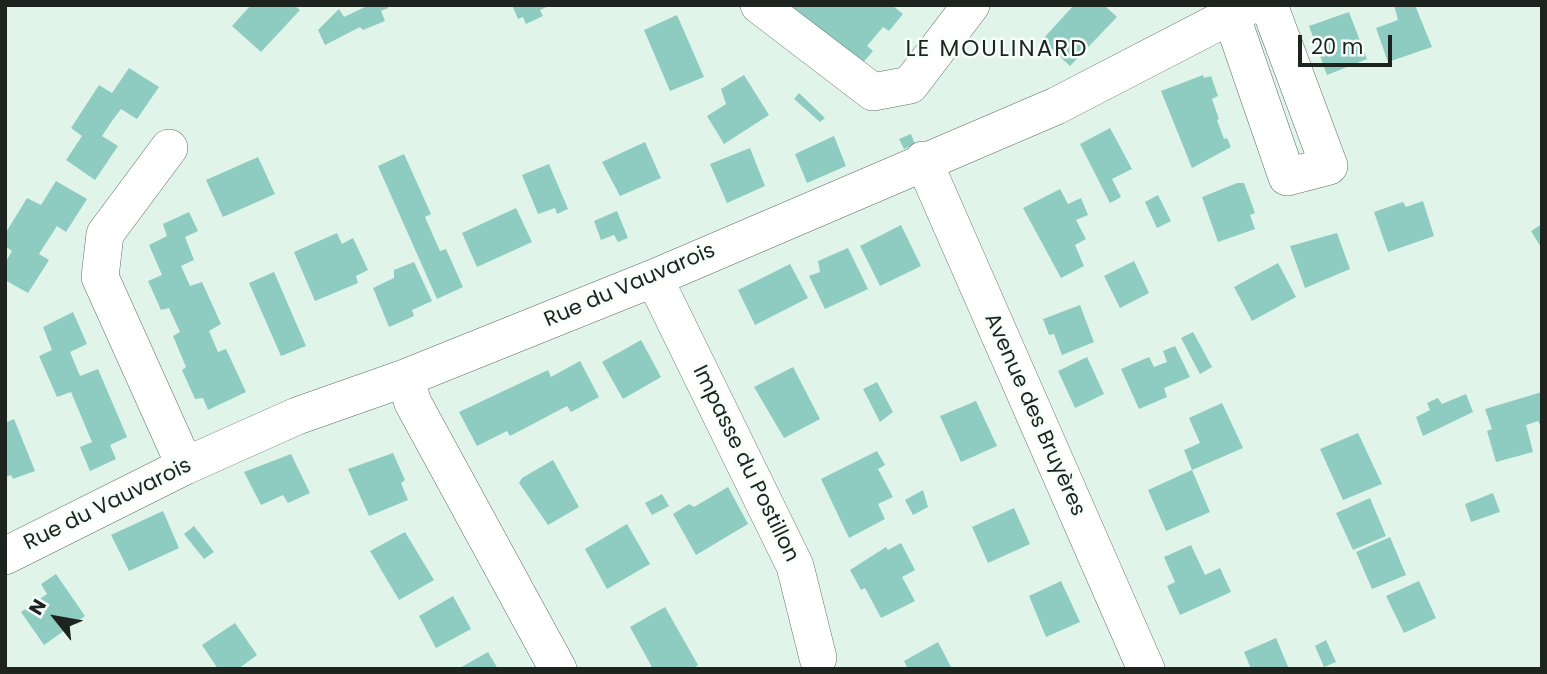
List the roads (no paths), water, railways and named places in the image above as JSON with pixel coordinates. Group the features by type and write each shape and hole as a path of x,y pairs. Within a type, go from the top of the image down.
{"street":[{"path":"759,5 873,92 910,85 971,5"},
{"path":"1241,10 1287,177 1329,166 1269,5"},
{"name":"Rue du Vauvarois","path":"5,556 186,466 297,416 405,378 654,278 923,160 1056,106 1241,10"},
{"path":"169,148 105,234 100,277 186,466"},
{"name":"Avenue des Bruyères","path":"923,160 1146,669"},
{"name":"Impasse du Postillon","path":"654,278 796,566 818,658"},
{"path":"405,378 413,403 558,669"}],"district":[{"name":"LE MOULINARD","path":"997,50"}]}
